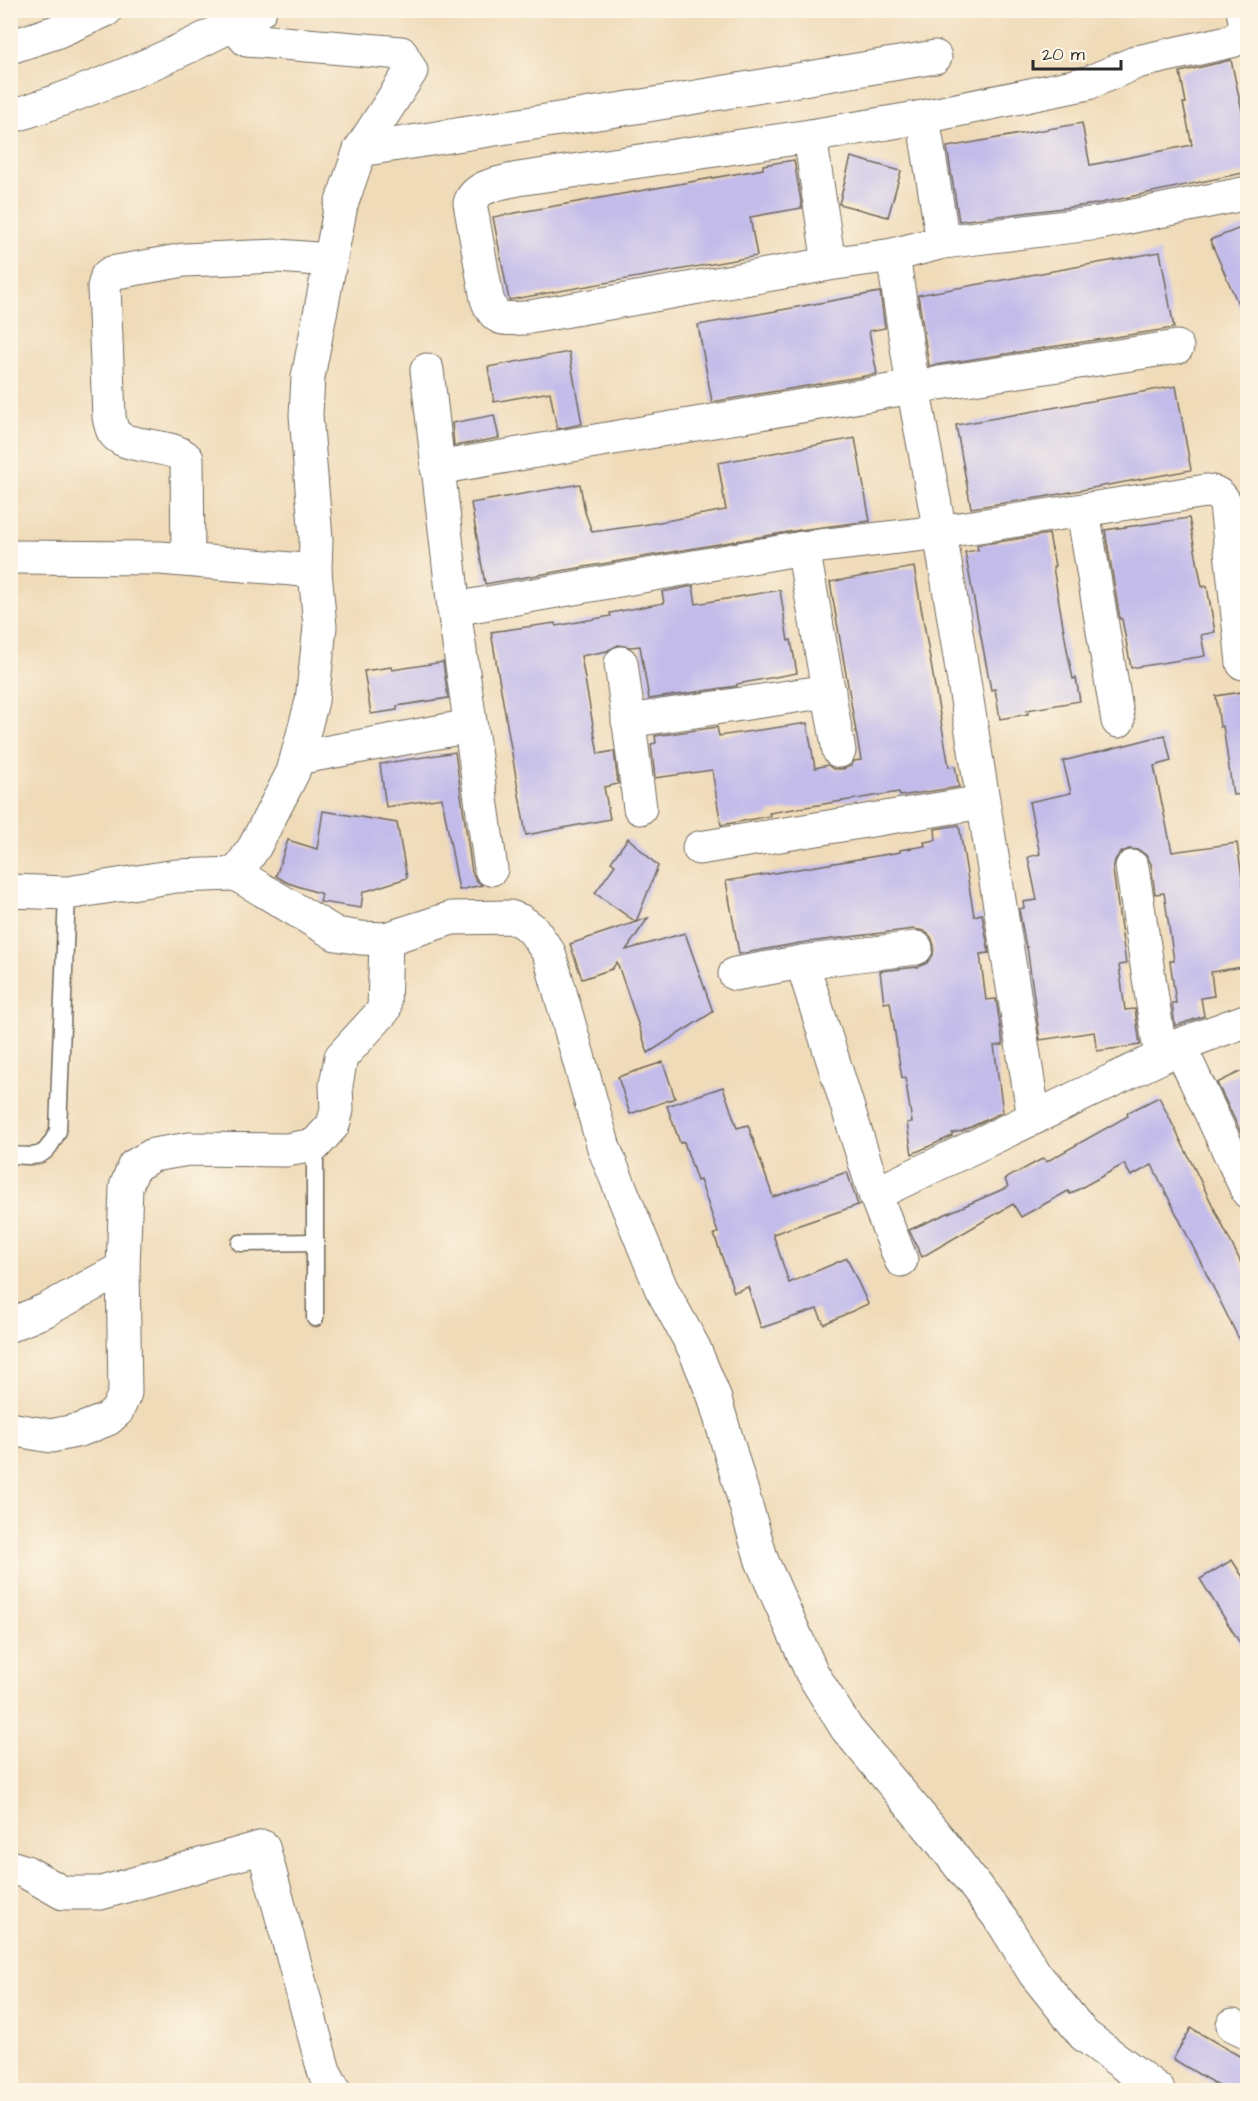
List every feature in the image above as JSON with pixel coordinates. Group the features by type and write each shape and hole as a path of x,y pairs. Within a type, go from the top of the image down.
{"street":[{"path":"10,47 56,32 106,10"},
{"path":"1243,10 1245,21 1243,34 1232,40 1137,62 1088,83 923,117 518,179 480,190 473,195 470,203 486,299 492,312 497,317 505,319 524,318 829,264 893,255 943,242 1099,223 1248,193"},
{"path":"10,117 79,94 189,48 247,18 246,40 401,53 411,71 360,150 341,205 308,377 306,415 316,538 315,571 320,627 314,691 293,772 255,846 236,874"},
{"path":"360,150 935,57"},
{"path":"923,117 943,242"},
{"path":"810,136 829,264"},
{"path":"893,255 1034,1118"},
{"path":"188,560 186,456 171,450 124,440 113,432 109,417 104,287 107,276 111,273 184,260 278,256 330,260"},
{"path":"437,468 913,387 1177,347"},
{"path":"427,370 454,609 491,868"},
{"path":"454,609 803,548 940,532 1206,491 1217,492 1226,506 1243,663"},
{"path":"1083,511 1118,721"},
{"path":"803,548 839,751"},
{"path":"10,557 160,558 315,571"},
{"path":"621,663 640,808"},
{"path":"628,722 829,691"},
{"path":"297,758 470,726"},
{"path":"699,848 983,802"},
{"path":"1132,867 1170,1051 1248,1192"},
{"path":"10,891 67,893 176,876 236,874 336,934 386,939 452,918 510,917 521,921 541,939 549,953 604,1148 661,1288 694,1347 714,1396 762,1562 812,1673 847,1729 940,1840 1002,1921 1035,1974 1084,2035 1154,2090"},
{"path":"10,1429 51,1436 80,1430 108,1419 117,1411 125,1393 123,1268 126,1187 134,1166 153,1155 189,1149 300,1147 333,1125 337,1110 336,1085 341,1057 384,1010 386,939"},
{"path":"735,974 802,962 916,948"},
{"path":"802,962 874,1194 901,1260"},
{"path":"874,1194 1170,1051 1248,1020"},
{"path":"10,1325 46,1310 123,1268"},
{"path":"10,1867 26,1872 63,1893 101,1893 263,1847 324,2071 334,2091"}],"lane":[{"path":"10,1155 36,1157 49,1149 58,1131 67,893"},
{"path":"300,1147 316,1242 315,1318"},
{"path":"240,1243 316,1242"}],"building":[{"path":"1231,60 1248,138 1248,172 1096,204 959,221 947,147 1082,123 1090,165 1192,145 1183,103 1186,103 1180,72"},
{"path":"851,157 901,171 888,217 839,204"},
{"path":"794,160 802,208 750,217 757,256 509,300 493,217 763,169 763,165"},
{"path":"1248,225 1248,324 1247,324 1210,240"},
{"path":"1160,252 1174,328 929,366 918,295"},
{"path":"880,292 885,328 869,331 877,374 712,402 698,325"},
{"path":"569,352 582,424 557,429 550,392 494,402 488,367"},
{"path":"1176,386 1191,470 971,508 956,425"},
{"path":"494,415 499,438 454,446 452,423"},
{"path":"855,438 870,521 800,530 485,584 471,503 580,484 585,512 592,532 643,525 726,510 718,463"},
{"path":"1189,518 1202,587 1207,586 1215,632 1201,635 1205,656 1131,668 1105,530"},
{"path":"1049,534 1068,655 1073,679 1076,678 1080,701 1027,710 1028,714 1000,719 995,689 991,690 965,552 978,550 977,545"},
{"path":"914,567 949,767 955,766 959,787 900,796 899,792 830,803 769,813 770,816 721,825 712,770 655,778 651,744 656,743 655,736 717,727 719,736 807,723 815,768 828,765 833,769 843,769 851,766 854,761 861,760 830,582"},
{"path":"693,586 696,604 780,590 788,641 791,640 797,673 737,684 737,686 649,699 640,646 618,645 607,651 581,656 598,754 614,751 618,784 604,787 610,819 526,835 491,632 555,623 556,626 611,616 610,613 664,603 662,592"},
{"path":"443,662 448,698 397,706 397,710 371,714 364,671 391,667 392,670"},
{"path":"1248,691 1248,794 1233,795 1223,726 1220,727 1216,696"},
{"path":"1165,735 1171,761 1154,766 1172,852 1237,843 1243,884 1248,883 1248,966 1211,972 1214,996 1201,998 1204,1016 1175,1026 1172,1003 1176,1003 1170,961 1174,961 1164,893 1155,894 1151,864 1147,856 1139,850 1129,849 1120,853 1115,860 1113,870 1126,964 1119,965 1125,1010 1135,1009 1140,1045 1097,1051 1094,1032 1040,1040 1027,947 1019,909 1024,908 1023,902 1037,900 1028,857 1040,854 1029,802 1071,793 1063,761"},
{"path":"455,752 472,872 482,885 459,890 442,798 386,807 380,764"},
{"path":"323,811 397,823 407,878 363,892 361,908 320,902 322,894 288,883 276,876 288,840 317,849"},
{"path":"959,825 974,916 982,914 989,953 980,954 986,1000 996,999 1003,1045 994,1046 1003,1112 962,1131 952,1133 952,1136 912,1154 907,1123 912,1122 905,1077 902,1078 890,1002 884,1003 880,971 918,967 927,963 933,955 934,945 931,937 924,931 914,929 800,943 739,954 726,881 925,846 924,842 936,840 935,829"},
{"path":"628,838 658,866 636,922 595,893 615,865 611,862"},
{"path":"648,918 626,950 685,933 713,1012 648,1053 617,962 612,969 582,979 570,944"},
{"path":"663,1062 675,1098 630,1114 618,1077"},
{"path":"1248,1068 1248,1147 1217,1083"},
{"path":"723,1087 737,1128 748,1125 773,1197 847,1172 858,1205 773,1234 789,1283 847,1258 868,1304 824,1324 817,1309 761,1328 748,1287 734,1292 714,1234 718,1233 700,1180 697,1181 684,1142 680,1143 667,1106"},
{"path":"1159,1097 1248,1277 1248,1357 1152,1165 1131,1176 1124,1164 1070,1194 1068,1191 1021,1217 1013,1204 922,1257 909,1230 1008,1187 1005,1179 1044,1158 1046,1162 1128,1116 1127,1113"},
{"path":"1232,1560 1248,1585 1248,1656 1200,1579"},
{"path":"1191,2028 1248,2061 1248,2091 1227,2091 1173,2059"}]}
